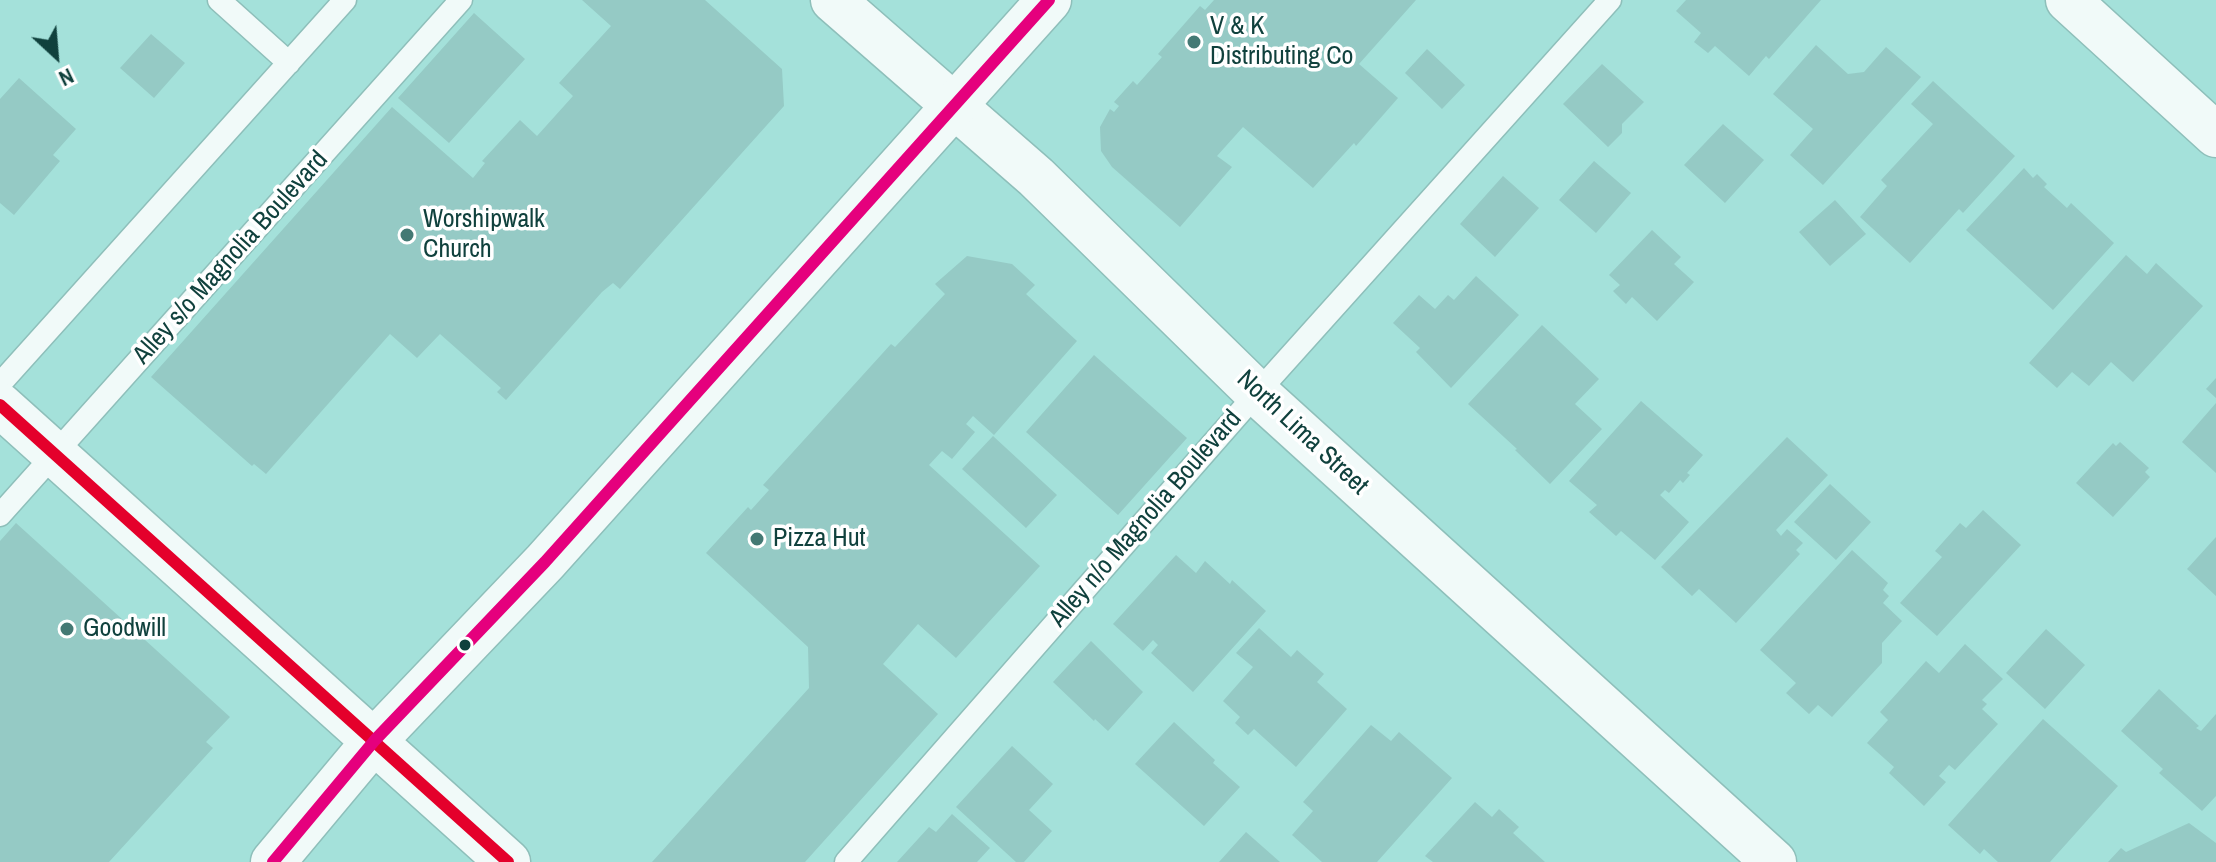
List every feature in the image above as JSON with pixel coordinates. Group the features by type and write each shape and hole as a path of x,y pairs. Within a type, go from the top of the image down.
{"street":[{"name":"North Lima Street","path":"833,0 1036,177 1257,393 1774,862"},
{"path":"273,862 375,740 545,562 1049,0"},
{"path":"2068,0 2216,135"},
{"path":"0,405 508,862"}],"lane":[{"path":"219,0 289,63"},
{"path":"0,384 345,0"},
{"name":"Alley s/o Magnolia Boulevard","path":"0,515 461,0"},
{"name":"Alley n/o Magnolia Boulevard","path":"846,862 1257,393 1610,0"}],"building":[{"path":"582,0 705,0 782,69 784,106 620,289 613,283 602,292 506,400 497,392 501,388 440,334 417,358 390,334 266,474 254,464 252,466 151,377 392,107 473,178 485,163 482,161 520,120 537,136 573,96 559,83 611,26"},
{"path":"1214,0 1416,0 1359,64 1398,98 1356,146 1354,143 1313,188 1243,127 1217,156 1232,167 1180,227 1112,167 1101,151 1100,127 1110,109 1114,112 1119,106 1114,102 1133,81 1137,85 1162,57 1158,54 1200,6 1205,10"},
{"path":"1686,0 1821,0 1769,59 1766,56 1749,76 1715,46 1708,53 1694,42 1701,33 1676,11"},
{"path":"474,13 525,59 449,143 398,98"},
{"path":"151,34 185,63 154,98 120,68"},
{"path":"1816,45 1848,74 1864,72 1886,47 1921,77 1823,185 1790,155 1813,129 1773,94"},
{"path":"1427,49 1465,85 1442,109 1405,73"},
{"path":"1602,64 1644,102 1622,124 1622,133 1608,147 1563,104"},
{"path":"19,78 76,129 53,155 60,161 14,215 0,203 0,99"},
{"path":"1933,81 2015,156 1963,213 1959,209 1910,263 1860,217 1887,186 1881,180 1933,124 1911,104"},
{"path":"1723,124 1764,160 1725,203 1684,165"},
{"path":"1594,161 1631,193 1596,233 1559,200"},
{"path":"2024,168 2033,178 2037,174 2047,184 2044,187 2067,208 2071,203 2114,243 2053,310 1966,230"},
{"path":"1503,176 1539,208 1495,257 1460,224"},
{"path":"1835,200 1866,234 1830,266 1799,232"},
{"path":"1652,230 1681,257 1674,264 1694,282 1657,321 1632,297 1626,304 1613,291 1620,285 1609,275"},
{"path":"2126,255 2147,274 2156,263 2203,306 2133,382 2111,362 2089,386 2072,372 2057,388 2029,363"},
{"path":"967,256 1012,264 1035,285 1026,294 1077,341 994,435 973,416 966,424 975,432 952,459 942,451 929,465 1040,566 956,658 918,624 883,664 938,714 805,862 652,862 809,688 808,647 706,553 748,507 751,510 769,490 763,485 891,344 895,347 945,294 935,284"},
{"path":"1476,276 1519,315 1451,388 1416,352 1420,348 1393,323 1419,295 1435,309 1448,295 1454,300"},
{"path":"1542,325 1599,379 1575,404 1602,429 1550,484 1468,404"},
{"path":"1094,355 1187,438 1118,515 1026,432"},
{"path":"2216,378 2216,398 2206,389"},
{"path":"1641,401 1703,455 1687,473 1690,475 1683,483 1680,480 1669,493 1665,490 1660,495 1689,522 1655,560 1621,531 1616,536 1589,512 1597,505 1569,481"},
{"path":"2216,403 2216,473 2182,442"},
{"path":"993,436 1057,495 1026,528 962,469"},
{"path":"1787,437 1828,475 1776,530 1781,536 1787,529 1803,543 1796,550 1800,554 1736,623 1699,589 1692,596 1661,567"},
{"path":"2120,442 2149,468 2145,472 2150,477 2113,517 2076,483 2113,443 2116,446"},
{"path":"1830,484 1871,522 1836,560 1794,522"},
{"path":"1983,510 2021,545 1937,636 1900,603 1942,557 1935,551 1960,523 1966,528"},
{"name":"Goodwill","path":"16,523 230,717 206,742 213,748 109,862 0,862 0,541"},
{"path":"2216,537 2216,596 2187,569"},
{"path":"1852,550 1888,583 1883,590 1889,596 1883,603 1902,621 1882,643 1882,663 1832,717 1818,705 1809,714 1786,693 1796,683 1760,650"},
{"path":"1176,555 1196,573 1205,561 1230,584 1232,580 1266,611 1193,692 1151,653 1158,645 1153,640 1143,651 1113,624"},
{"path":"1259,628 1291,657 1297,650 1324,674 1317,682 1347,709 1296,767 1254,729 1248,735 1235,723 1240,717 1223,701 1253,667 1236,653"},
{"path":"2046,629 2085,665 2045,709 2006,673"},
{"path":"1091,641 1143,692 1108,731 1053,682"},
{"path":"1965,644 2003,679 1982,700 1987,704 1982,709 1998,724 1955,770 1949,765 1939,776 1946,782 1924,806 1889,773 1894,767 1867,743 1888,720 1880,712 1926,661 1939,673"},
{"path":"2159,689 2201,731 2216,714 2216,796 2202,811 2159,773 2163,769 2121,731"},
{"path":"2043,719 2118,786 2050,862 1998,862 1984,849 1980,854 1948,825"},
{"path":"1174,722 1240,787 1204,826 1135,764"},
{"path":"1371,725 1391,741 1399,732 1452,778 1377,862 1322,862 1292,835 1313,811 1303,802"},
{"path":"1012,746 1053,784 1029,810 1052,831 1024,862 1016,862 956,807"},
{"path":"1475,802 1492,817 1499,809 1519,827 1513,833 1545,862 1433,862 1425,856"},
{"path":"952,814 990,848 977,862 897,862 929,827 936,832"},
{"path":"2189,823 2216,843 2216,862 2108,862 2121,848 2126,852"},
{"path":"1246,832 1280,862 1219,862"}],"transit line":[{"path":"273,862 375,740 545,562 1049,0"},
{"path":"0,405 508,862"}],"place":[{"name":"V & K Distributing Co","path":"1194,42"},
{"name":"Worshipwalk Church","path":"407,235"},
{"name":"Pizza Hut","path":"757,539"},
{"name":"Goodwill","path":"67,629"}]}
